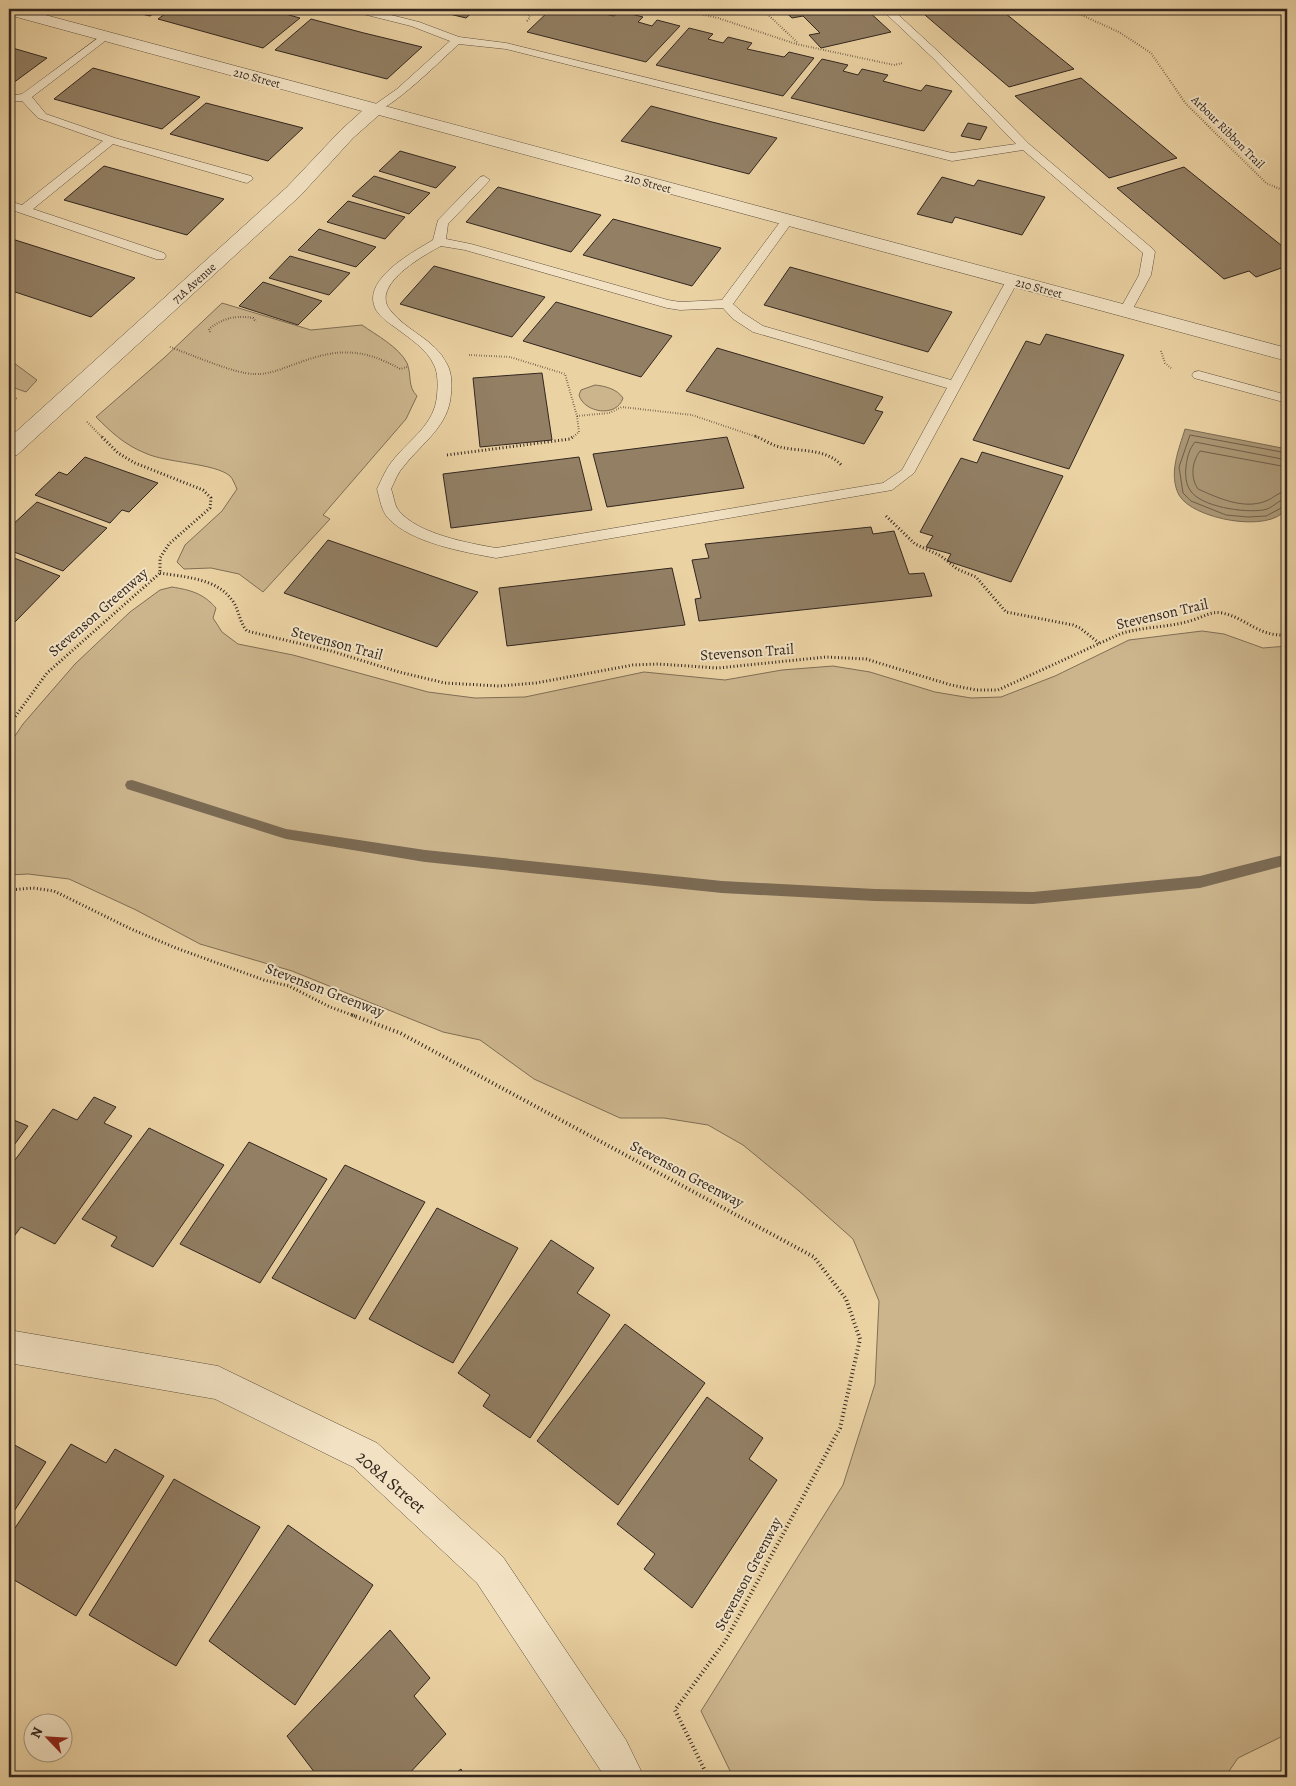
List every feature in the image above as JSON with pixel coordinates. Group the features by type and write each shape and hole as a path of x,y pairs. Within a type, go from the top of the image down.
{"street":[{"name":"210 Street","path":"9,10 1287,355"},
{"name":"71A Avenue","path":"9,450 294,191 347,134 374,110"},
{"name":"208A Street","path":"9,1346 218,1383 365,1454 490,1570 619,1765"}],"lane":[{"path":"355,9 415,24 457,40 506,46 952,157 1025,146"},
{"path":"886,9 935,55 1025,146 1149,252 1145,275 1124,311"},
{"path":"9,99 25,97 105,36"},
{"path":"374,110 400,91 457,40"},
{"path":"25,97 42,116 111,140 247,179"},
{"path":"24,210 111,140"},
{"path":"439,242 442,223 484,180"},
{"path":"9,205 160,256"},
{"path":"726,304 787,221"},
{"path":"955,386 758,329 738,316 726,304 680,306 667,304 467,247 439,242 408,261 392,275 382,286 380,298 382,308 389,316 427,346 442,366 444,398 434,426 398,463 384,489 392,513 413,529 460,547 496,554 887,487 907,473 955,386 1012,281"},
{"path":"1199,375 1287,399"}],"path":[{"path":"679,9 718,18 799,44 894,66 935,55"},
{"path":"762,9 799,44"},
{"name":"Arbour Ribbon Trail","path":"1068,9 1118,32 1151,53 1186,104 1266,183 1287,192"},
{"path":"210,332 209,330 215,324 231,317 253,318 256,322"},
{"path":"167,346 247,374 258,376 273,373 319,357 344,353 374,356 400,369 466,355 510,357 564,374 580,432 570,439 441,456"},
{"name":"Stevenson Greenway","path":"9,725 47,673 160,574 160,558 169,544 210,508 211,498 203,490 127,458 118,453 91,425 83,420 52,409"},
{"name":"Stevenson Trail","path":"160,574 212,584 226,591 234,603 240,623 247,631 331,651 399,672 445,683 472,685 536,683 633,665 658,664 718,668 826,657 866,659 951,685 976,690 998,690 1122,633 1190,622 1208,613 1219,612 1228,615 1254,630 1267,634 1287,635"},
{"name":"Stevenson Greenway","path":"9,890 33,888 54,890 131,929 176,948 264,980 289,986 330,1007 400,1033 814,1257 846,1298 860,1339 840,1428 726,1640 675,1710 708,1777"}],"shaded area":[{"path":"222,303 311,330 362,325 387,342 403,357 407,363 412,388 417,396 406,419 323,515 330,519 263,592 239,574 211,568 184,569 177,562 185,545 222,511 237,489 230,476 213,468 165,459 145,453 119,438 96,417 165,357"},
{"path":"9,335 14,363 37,380 26,392 9,386"},
{"path":"595,385 607,387 618,392 623,398 620,404 608,411 601,411 587,406 579,395 581,390"},
{"path":"172,587 196,593 211,603 216,608 213,618 222,632 238,644 293,655 428,692 475,698 525,697 644,672 725,680 782,670 833,666 870,672 935,692 971,698 1001,697 1055,676 1129,640 1202,631 1224,634 1263,648 1287,646 1287,1734 1238,1758 1225,1777 733,1777 701,1711 843,1485 875,1384 879,1301 853,1239 743,1145 708,1125 664,1118 620,1118 534,1079 480,1040 443,1032 292,971 200,944 136,910 69,879 28,874 9,875 9,745 23,724 75,664 130,612 160,590"}],"water":[{"path":"1185,429 1287,449 1288,490 1286,509 1277,517 1264,521 1249,522 1214,517 1187,504 1179,495 1174,479 1174,470"}],"building":[{"path":"121,9 159,9 150,16"},
{"path":"172,9 267,9 300,18 263,48 158,19"},
{"path":"429,9 476,9 466,18"},
{"path":"551,9 582,9 614,16 620,11 643,17 638,22 652,26 657,20 680,26 646,62 527,32"},
{"path":"782,9 866,9 891,32 821,48 809,35 820,33 803,16 792,18"},
{"path":"948,9 1000,9 1074,69 1009,87 925,15"},
{"path":"311,19 422,47 387,79 275,50"},
{"path":"689,28 713,34 708,39 723,43 728,37 752,43 747,49 784,57 789,52 814,58 783,96 656,65"},
{"path":"9,47 47,58 9,86"},
{"path":"822,59 848,65 843,71 858,75 862,69 888,75 883,81 921,91 926,85 952,91 924,131 791,98"},
{"path":"93,68 200,97 162,129 54,99"},
{"path":"1081,78 1177,158 1109,178 1015,96"},
{"path":"206,103 303,128 268,161 170,134"},
{"path":"651,106 777,138 749,174 621,141"},
{"path":"968,123 987,127 980,140 961,136"},
{"path":"400,151 456,167 436,188 379,171"},
{"path":"104,166 224,199 187,235 64,200"},
{"path":"1184,167 1287,250 1287,266 1256,277 1249,271 1224,279 1117,188"},
{"path":"374,176 430,193 409,214 352,196"},
{"path":"942,177 974,186 978,180 1045,197 1022,235 955,217 952,223 917,214"},
{"path":"498,187 601,215 571,252 466,222"},
{"path":"348,201 405,217 385,239 327,222"},
{"path":"613,219 721,248 692,286 583,255"},
{"path":"319,229 376,247 356,267 298,250"},
{"path":"9,238 135,278 91,317 9,290"},
{"path":"290,256 350,273 329,295 269,278"},
{"path":"434,266 545,297 512,337 400,304"},
{"path":"790,267 952,312 928,352 764,305"},
{"path":"263,282 322,301 298,325 239,306"},
{"path":"556,302 672,336 641,377 523,341"},
{"path":"1046,334 1124,355 1069,469 973,440 1026,341 1040,345"},
{"path":"717,348 883,397 875,410 883,412 864,444 686,391"},
{"path":"542,373 552,440 480,447 473,378"},
{"path":"727,437 744,488 607,507 593,454"},
{"path":"982,452 1063,476 1011,582 947,561 951,554 926,547 933,536 920,532 961,458 977,463"},
{"path":"85,457 158,483 129,512 122,510 110,523 35,495 59,472 67,475"},
{"path":"579,457 592,510 451,528 443,474"},
{"path":"37,502 107,528 63,571 9,550 9,528"},
{"path":"871,527 873,534 894,531 909,574 924,573 932,596 699,621 695,599 701,598 692,560 709,558 705,544"},
{"path":"328,540 478,592 437,647 284,593"},
{"path":"9,556 60,576 15,622 9,620"},
{"path":"672,568 685,625 507,646 499,588"},
{"path":"94,1097 116,1107 104,1123 132,1136 55,1244 21,1227 12,1239 9,1237 9,1168 53,1109 77,1120"},
{"path":"9,1118 28,1126 9,1152"},
{"path":"149,1128 224,1165 153,1267 111,1246 117,1237 82,1219"},
{"path":"249,1142 327,1179 260,1283 180,1244"},
{"path":"345,1165 425,1202 355,1319 272,1278"},
{"path":"437,1208 518,1248 453,1363 369,1319"},
{"path":"551,1240 594,1268 577,1293 610,1315 530,1438 483,1406 490,1395 458,1373"},
{"path":"625,1324 705,1383 618,1505 537,1441"},
{"path":"707,1397 763,1438 749,1459 777,1480 692,1608 644,1569 655,1554 617,1524"},
{"path":"9,1442 46,1462 9,1519"},
{"path":"71,1444 106,1463 115,1449 164,1476 76,1616 9,1577 9,1537"},
{"path":"174,1479 260,1527 176,1666 89,1615"},
{"path":"288,1525 373,1585 295,1705 209,1641"},
{"path":"390,1630 430,1678 414,1696 446,1734 406,1777 318,1777 287,1736"},
{"path":"461,1769 465,1777 450,1777"}],"waterway":[{"path":"132,785 286,834 425,856 722,887 875,895 1033,898 1200,882 1287,860"}]}
